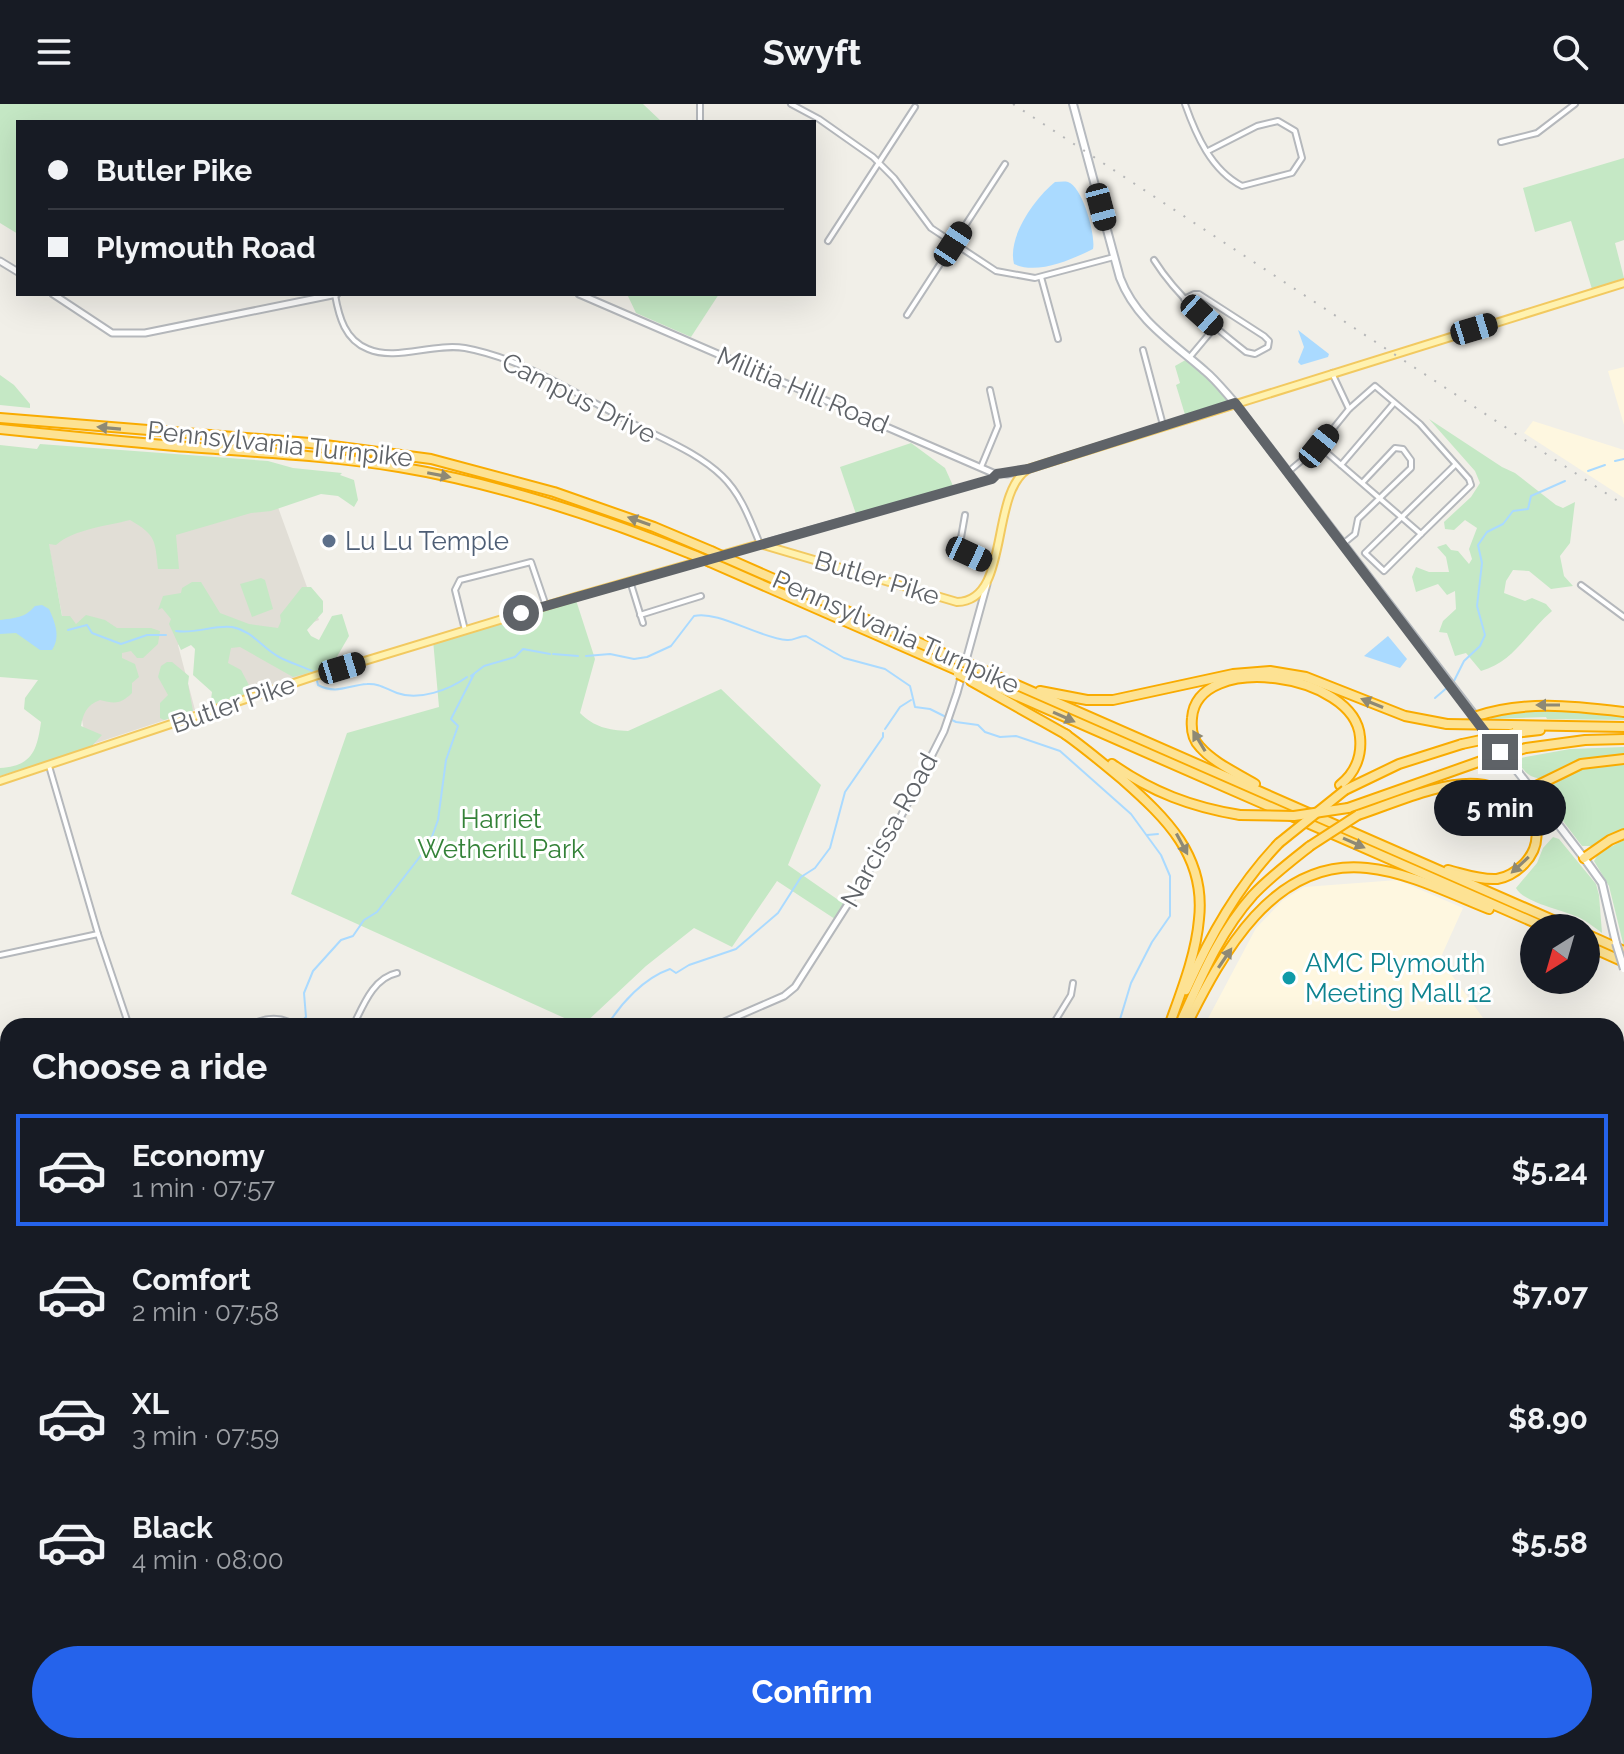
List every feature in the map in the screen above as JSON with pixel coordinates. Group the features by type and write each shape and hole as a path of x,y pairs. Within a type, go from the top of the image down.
{"highway":[{"name":"Pennsylvania Turnpike","path":"0,418 310,443 431,459 554,492 654,527 711,551 964,670 1520,916"},
{"name":"Pennsylvania Turnpike","path":"0,429 318,456 399,467 467,480 570,510 696,556 919,653 1027,689 1539,914"},
{"path":"964,670 1158,793 1240,815 1294,816 1348,808 1526,748 1585,740 1624,739"},
{"path":"1027,689 1087,700 1113,700 1233,674 1270,671 1306,677 1405,716 1447,724 1512,729 1624,727"},
{"path":"1284,801 1213,759 1196,741 1191,728 1193,709 1207,691 1221,683 1239,679 1271,678 1316,689 1340,702 1356,722 1360,738 1355,767 1342,788"},
{"path":"1474,717 1495,710 1534,705 1624,712"},
{"path":"1176,1018 1203,953 1235,896 1304,815 1342,788 1399,764 1512,729"},
{"path":"1065,734 1164,817 1180,838 1194,869 1199,920 1175,1018"},
{"path":"1530,789 1581,764 1624,759"},
{"path":"1358,815 1440,788 1477,784 1512,795 1527,808 1533,819 1536,835 1531,854 1517,870 1505,877 1482,878 1421,862"},
{"path":"1177,1018 1219,942 1255,893 1310,846 1402,791"},
{"path":"1584,858 1624,834"},
{"path":"1190,1018 1212,978 1258,912 1285,887 1312,874 1342,868 1379,870 1412,879 1520,920"},
{"path":"1600,940 1624,951"},
{"path":"1600,951 1624,962"}],"main road":[{"path":"1073,104 1123,286 1139,313 1213,378 1235,403 1584,858 1602,883 1624,969"},
{"path":"988,579 1010,493 1028,469 1624,283"},
{"name":"Butler Pike","path":"0,781 315,676 760,544 957,602 977,596 988,579"}],"street":[{"path":"793,104 879,162 901,186 931,228 996,271 1025,278 1041,277 1115,257"},
{"path":"1185,104 1195,131 1214,163 1242,186 1292,173 1302,158 1295,131 1278,121 1257,126 1208,151"},
{"path":"1501,142 1537,133 1575,104"},
{"path":"828,241 915,107"},
{"path":"907,315 1005,164"},
{"path":"1154,260 1184,299 1249,354 1268,347 1269,341 1264,336 1199,294 1184,299"},
{"path":"1041,277 1058,339"},
{"path":"56,296 112,333 145,333 326,296"},
{"name":"Campus Drive","path":"336,296 338,313 345,329 369,350 391,354 429,347 450,347 504,358 700,459 732,486 743,503 760,544"},
{"name":"Militia Hill Road","path":"584,296 997,474"},
{"path":"1189,358 1215,327"},
{"path":"1143,350 1163,425"},
{"path":"1332,373 1349,409"},
{"path":"1288,472 1319,446 1349,409 1375,386 1420,424 1469,479 1471,485 1384,571 1365,553 1455,465"},
{"path":"981,467 998,426 990,390"},
{"path":"1341,465 1394,403"},
{"path":"1319,446 1421,534"},
{"path":"1342,545 1355,534 1358,519 1411,468 1411,460 1403,449 1395,448 1363,482"},
{"path":"760,544 992,479 997,474 1028,469"},
{"path":"965,515 959,549 993,565"},
{"path":"465,630 455,590 460,580 531,562 546,606"},
{"name":"Narcissa Road","path":"733,1018 784,996 795,987 890,838 948,719 988,579"},
{"path":"630,581 643,623"},
{"path":"1581,585 1624,617"},
{"path":"640,615 701,596"},
{"path":"49,766 98,934 126,1018"},
{"path":"0,955 98,934"},
{"path":"357,1018 373,989 387,976 397,973"},
{"path":"1057,1018 1071,995 1073,983"}],"shaded area":[{"path":"1624,367 1624,425 1608,371"},
{"path":"1533,421 1624,450 1624,498 1524,433"},
{"path":"275,499 319,620 290,631 308,675 216,703 194,638 178,645 195,710 87,746 46,531"},
{"path":"1398,880 1463,908 1440,959 1483,1018 1208,1018 1256,928 1283,900 1304,887"}],"green space":[{"path":"0,104 643,104 660,120 16,120 16,233 0,223"},
{"path":"1624,158 1624,240 1615,243 1624,278 1592,289 1571,221 1535,232 1523,188"},
{"path":"628,296 718,296 691,337 636,313"},
{"path":"1189,358 1235,403 1186,418 1176,385 1180,383 1175,366"},
{"path":"0,375 14,385 30,408 0,405"},
{"path":"1429,419 1515,473 1556,505 1563,508 1575,502 1570,543 1560,556 1564,576 1573,586 1551,589 1529,571 1513,570 1506,581 1504,593 1525,601 1532,598 1546,604 1552,611 1511,654 1481,671 1466,653 1455,656 1447,633 1439,632 1443,621 1456,609 1455,591 1447,595 1438,584 1416,592 1412,577 1416,567 1429,572 1449,572 1446,557 1437,547 1446,544 1451,550 1458,551 1469,564 1472,559 1469,549 1477,528 1465,520 1454,530 1445,529 1444,522 1471,497 1480,483 1475,471"},
{"path":"911,443 945,468 954,488 857,517 840,467"},
{"path":"40,444 268,461 293,468 342,473 340,475 354,480 358,500 354,507 338,496 321,494 271,511 251,513 176,535 179,569 158,569 153,539 130,520 81,532 56,545 49,544 62,616 70,616 76,624 86,615 105,620 117,628 151,628 160,631 158,644 143,658 137,658 131,651 122,653 122,658 135,664 139,677 132,683 132,693 121,701 100,700 86,710 81,726 102,735 90,748 0,776 0,768 19,764 31,755 41,722 24,709 25,698 38,680 0,677 0,445 37,449"},
{"path":"261,578 265,580 273,609 252,617 240,584"},
{"path":"192,582 201,582 220,613 249,624 278,628 280,615 302,587 311,587 323,601 323,612 307,630 311,636 319,640 332,616 342,614 349,636 331,667 293,677 240,647 231,648 228,663 241,670 251,689 247,695 210,707 212,692 193,675 195,649 191,645 181,650 169,624 171,619 162,608 158,610 163,596 181,593 182,588"},
{"name":"Harriet Wetherill Park","path":"575,597 595,659 580,713 591,722 628,731 721,689 821,785 788,865 847,906 838,921 777,881 732,947 694,928 646,966 591,1018 564,1018 291,894 347,733 439,707 433,640"},
{"path":"172,662 189,676 193,711 164,720 160,718 160,703 168,695 158,677 161,666"},
{"path":"1525,710 1589,711 1624,716 1624,720 1546,717 1490,719 1495,714"},
{"path":"1624,747 1624,755 1578,761 1541,778 1529,775 1515,759 1570,749"},
{"path":"1624,762 1624,830 1592,846 1582,846 1544,796 1545,790 1577,770"},
{"path":"1553,837 1559,839 1596,884 1599,895 1602,933 1600,914 1568,914 1527,898 1516,888 1537,863 1543,848"},
{"path":"1624,840 1624,947 1609,886 1594,861 1599,853"}],"water":[{"path":"1055,182 1068,182 1079,193 1090,223 1093,249 1043,267 1014,264 1015,242 1024,219"},
{"path":"1298,330 1329,354 1328,357 1301,365 1298,362 1304,347"},
{"path":"42,605 49,609 56,630 52,650 40,650 16,633 0,634 0,620 19,617"},
{"path":"1388,636 1407,659 1400,668 1364,656"}],"waterway":[{"path":"1615,461 1624,459"},
{"path":"1588,471 1605,465"},
{"path":"1454,681 1464,661 1480,646 1485,635 1477,606 1482,563 1478,545 1487,532 1503,524 1513,511 1528,509 1531,496 1565,481"},
{"path":"586,656 647,657 671,646 694,616 715,617 776,638 789,640 806,636 844,658 885,669 910,686 915,707 930,709 956,722 978,725 985,732 1000,737 1016,736 1060,751 1131,814 1161,855 1170,876 1170,916 1152,942 1131,983 1120,1018"},
{"path":"68,630 87,625 92,633 121,644 147,635 166,635"},
{"path":"176,631 225,627 239,629 279,657 314,672"},
{"path":"471,676 484,666 515,657 523,649 550,654"},
{"path":"553,654 578,656"},
{"path":"305,1018 304,993 313,971 341,940 353,936 364,920 377,912 429,845 438,820 446,760 458,726 451,719 474,674"},
{"path":"317,681 318,685 331,689 371,684 415,696 443,690 467,677"},
{"path":"1435,698 1449,686"},
{"path":"885,729 900,707 911,700"},
{"path":"613,1018 626,1000 651,978 670,969 676,973 689,965 736,949 778,913 801,877 815,868 830,848 845,792 883,733"},
{"path":"1147,835 1158,834"}],"railway":[{"path":"1013,104 1624,505"}],"place":[{"name":"Lu Lu Temple","path":"329,541"},
{"name":"AMC Plymouth Meeting Mall 12","path":"1289,978"}],"route":[{"path":"521,613 992,479 997,474 1011,474 1235,403 1500,752"}]}
